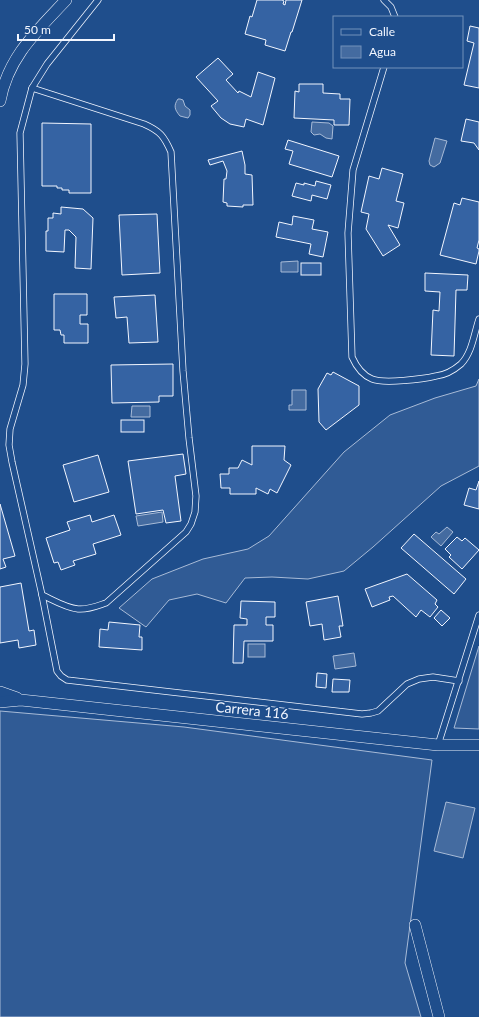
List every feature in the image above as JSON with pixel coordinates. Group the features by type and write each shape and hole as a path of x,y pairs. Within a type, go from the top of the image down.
{"street":[{"path":"0,101 8,74 16,57 28,41 66,0"},
{"name":"Carrera 116","path":"0,692 21,700"},
{"name":"Carrera 116","path":"0,702 21,700 438,745 479,745"},
{"path":"415,925 439,1017"}],"lane":[{"path":"98,0 47,64 32,88 20,133 25,364 23,385 10,429 9,445 57,671 67,680 362,714 378,711 407,684 419,679 433,677 458,681"},
{"path":"384,0 391,7 395,16"},
{"path":"384,68 353,170 348,233 352,356 356,365 363,373 373,379 386,381 437,376 449,372 460,365 467,356 479,319"},
{"path":"32,88 144,124 156,130 166,139 171,152 183,370 196,496 195,512 191,524 186,532 106,603 92,608 77,609 42,595"},
{"path":"438,745 479,615"}],"shaded area":[{"path":"479,379 479,466 441,486 344,571 308,579 272,577 245,578 226,603 197,594 169,600 146,627 119,608 152,579 203,559 248,549 269,536 344,452 390,415 435,398 476,386"},
{"path":"479,646 479,729 454,728"},
{"path":"0,711 184,727 432,760 405,963 421,1017 0,1017"}],"water":[{"path":"178,99 183,100 185,106 190,110 190,115 188,118 180,116 177,112 175,106"},
{"path":"312,122 329,123 333,126 332,139 326,138 320,134 314,135 311,132"},
{"path":"435,138 447,141 440,163 434,167 430,165 429,161"},
{"path":"298,261 298,272 281,272 281,262"},
{"path":"292,390 306,390 306,410 289,410 289,405 292,405"},
{"path":"132,406 150,406 150,417 131,417"},
{"path":"162,512 163,522 138,526 136,516"},
{"path":"447,527 453,532 441,546 431,537 436,532 439,534"},
{"path":"248,644 265,644 265,657 248,657"},
{"path":"354,653 356,666 335,669 333,656"},
{"path":"446,802 475,808 463,858 434,851"}],"building":[{"path":"257,0 282,0 284,1 283,4 285,5 286,0 302,0 285,51 265,45 266,40 245,34 250,16 252,17"},
{"path":"470,26 479,28 479,88 464,85 474,43 467,41"},
{"path":"218,58 233,74 226,80 238,93 239,91 251,97 258,72 275,78 263,125 246,119 244,127 230,124 221,118 211,106 218,101 196,77"},
{"path":"299,84 323,84 323,93 340,94 340,99 350,99 349,125 334,125 334,120 294,118 295,91 299,92"},
{"path":"466,119 479,122 479,150 474,143 461,141"},
{"path":"42,123 91,124 91,193 69,193 69,190 62,190 62,188 57,188 57,186 42,186"},
{"path":"288,140 339,156 332,177 289,164 293,151 285,149"},
{"path":"242,151 245,174 252,175 253,205 243,205 243,207 227,206 227,203 223,202 224,179 226,179 227,171 223,161 210,165 208,160"},
{"path":"382,168 403,174 396,201 404,203 398,228 388,225 400,245 383,256 366,229 369,214 361,212 369,176 379,179"},
{"path":"316,181 331,185 327,199 312,195 311,201 292,196 296,183 304,185 304,183 315,186"},
{"path":"462,198 479,202 479,240 477,248 479,251 476,264 440,255 454,203 460,205"},
{"path":"61,207 83,209 93,218 91,269 75,268 76,237 69,230 65,230 64,252 46,251 46,231 48,231 48,218 53,218 53,213 61,214"},
{"path":"157,214 160,273 122,275 119,215"},
{"path":"293,216 314,220 312,229 328,232 323,257 309,254 311,244 276,237 279,222 292,225"},
{"path":"301,263 321,263 321,275 301,275"},
{"path":"425,273 468,275 467,290 456,290 454,356 431,355 433,310 439,311 440,292 425,291"},
{"path":"54,294 87,294 87,315 80,315 80,324 88,324 88,343 64,343 64,335 61,335 60,330 54,330"},
{"path":"155,295 158,342 129,343 127,317 116,318 114,297"},
{"path":"173,364 173,396 159,396 159,402 112,403 111,365"},
{"path":"333,372 359,386 359,405 326,430 319,422 318,389 327,373 331,375"},
{"path":"121,420 144,420 144,432 121,432"},
{"path":"252,446 285,446 284,460 291,465 277,493 270,489 268,494 256,488 256,494 230,494 230,488 221,488 220,474 229,474 229,468 238,468 242,460 252,465"},
{"path":"183,454 186,474 175,476 181,521 166,523 163,510 136,514 128,461"},
{"path":"98,455 109,492 74,502 63,465"},
{"path":"479,481 479,509 464,505 469,488 476,490"},
{"path":"0,504 15,556 3,559 6,567 0,569"},
{"path":"90,515 92,522 114,515 121,535 93,544 96,554 73,561 75,565 61,570 58,562 54,563 46,538 70,530 67,522"},
{"path":"414,534 466,579 454,594 401,548"},
{"path":"457,537 462,541 465,538 479,550 462,569 449,557 451,555 445,549"},
{"path":"407,574 437,600 435,604 438,607 430,617 421,610 416,617 393,596 389,597 390,600 372,607 365,589"},
{"path":"21,583 29,631 34,630 36,645 19,648 18,640 0,643 0,587"},
{"path":"338,596 343,626 339,626 341,637 324,640 322,624 310,626 306,602"},
{"path":"241,601 275,602 275,617 266,617 266,625 273,625 273,641 244,641 243,663 233,663 234,625 247,625 247,619 240,618"},
{"path":"441,610 450,618 442,626 434,618"},
{"path":"109,622 140,625 139,637 142,637 142,650 99,647 100,629 108,630"},
{"path":"317,673 327,674 326,688 316,687"},
{"path":"333,679 350,680 349,692 332,692"}]}
